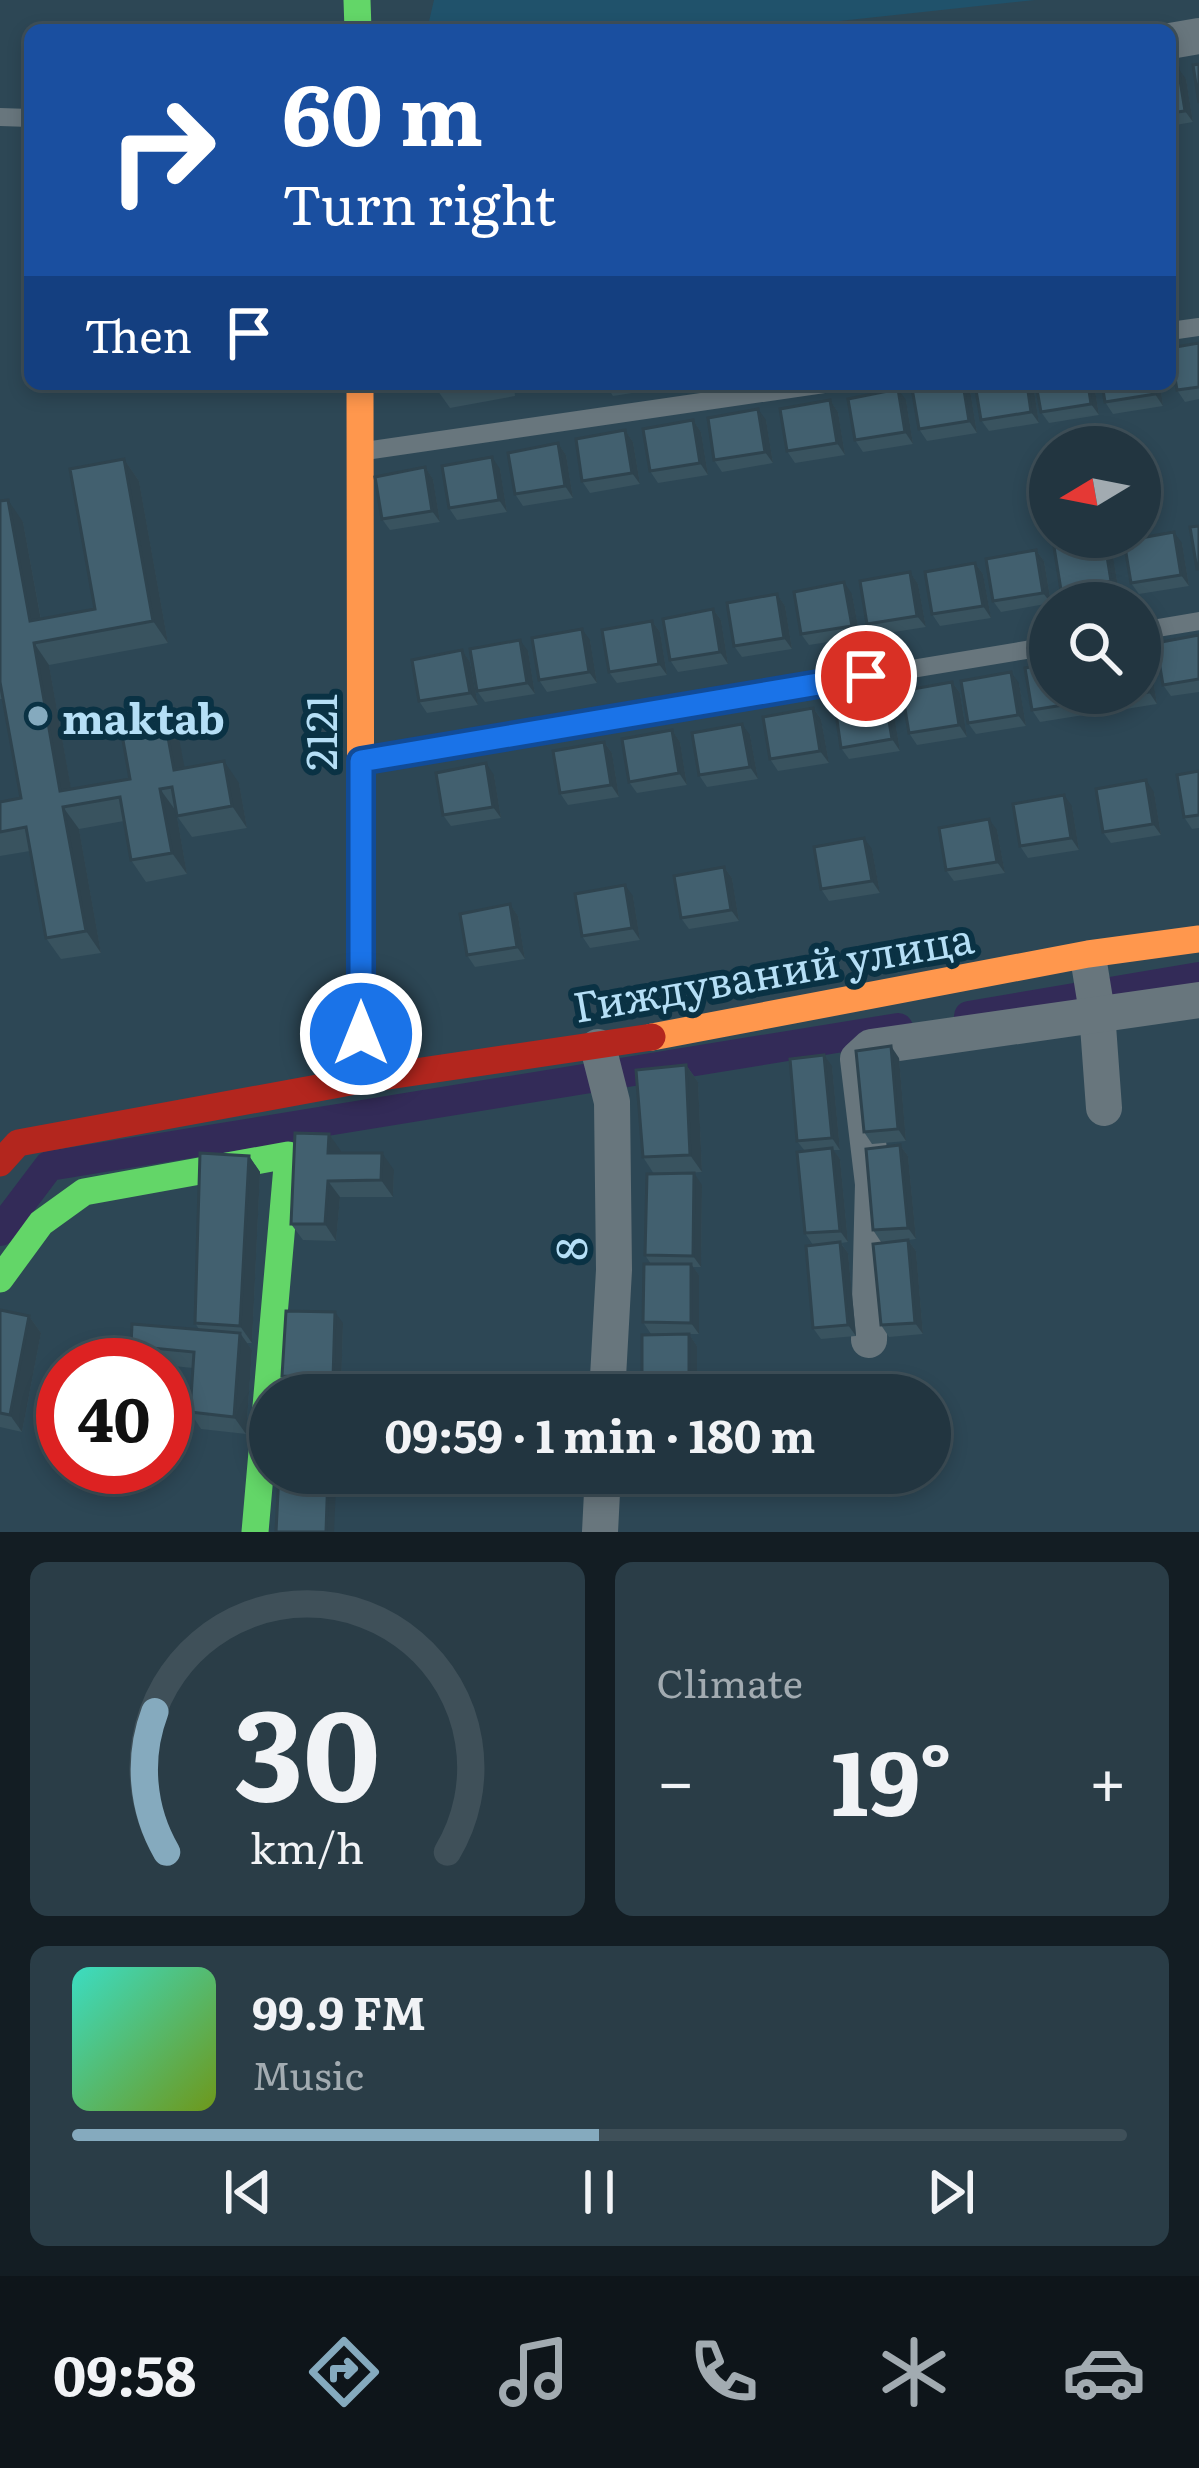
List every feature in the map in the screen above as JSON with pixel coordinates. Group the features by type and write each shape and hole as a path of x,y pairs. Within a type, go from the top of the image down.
{"street":[{"name":"2121","path":"360,390 361,1080"},
{"name":"Гиждуваний улица","path":"0,1163 18,1143 302,1098 361,1080 598,1047 1199,939"},
{"path":"1088,958 1104,1108"},
{"path":"869,1340 873,1184 858,1059 871,1047 1096,1006 1199,1000"},
{"name":"8","path":"598,1047 612,1102 614,1270 609,1374"},
{"path":"254,1532 288,1155 301,1124 302,1098"},
{"path":"0,1279 41,1223 84,1192 288,1155"},
{"path":"600,1532 602,1494"}],"lane":[{"path":"361,452 783,390"},
{"path":"1161,627 1199,621"},
{"path":"361,761 1029,650"}],"shaded area":[{"path":"434,0 1035,0 825,24 428,24"}],"building":[{"path":"1199,64 1199,103 1193,65"},
{"path":"1176,68 1185,111 1176,112"},
{"path":"1199,343 1199,387 1177,390 1176,347"},
{"path":"898,390 905,432 855,440 848,399"},
{"path":"912,390 964,390 969,421 919,429"},
{"path":"976,390 1028,390 1031,412 981,420"},
{"path":"1037,390 1089,390 1091,404 1041,412"},
{"path":"1103,390 1154,390 1155,394 1105,402"},
{"path":"830,400 837,443 787,451 780,409"},
{"path":"758,409 765,452 714,460 708,418"},
{"path":"693,420 700,463 650,471 643,429"},
{"path":"625,430 632,473 582,481 576,439"},
{"path":"558,443 565,486 515,494 508,453"},
{"path":"492,457 499,500 449,508 442,466"},
{"name":"maktab","path":"124,459 153,621 34,643 60,791 130,779 119,718 163,710 174,770 224,761 232,806 177,816 172,787 160,789 172,853 131,860 120,797 63,807 86,931 46,938 26,827 0,832 0,802 21,798 0,682 0,501 8,500 30,621 95,609 70,469"},
{"path":"425,467 432,511 382,519 375,477"},
{"path":"1199,526 1199,569 1197,569 1190,527"},
{"path":"1174,532 1181,575 1131,582 1127,558 1161,558 1161,534"},
{"path":"1029,551 1029,558 1037,558 1041,582 1029,582 1029,595 993,601 986,559"},
{"path":"1056,558 1107,558 1111,581 1060,582"},
{"path":"975,563 983,606 932,614 925,572"},
{"path":"910,572 917,616 867,624 860,581"},
{"path":"844,582 852,626 801,634 794,592"},
{"path":"777,594 784,638 734,646 727,603"},
{"path":"713,609 720,652 670,660 663,619"},
{"path":"652,621 659,664 609,672 602,630"},
{"path":"582,629 589,672 539,680 532,638"},
{"path":"1199,635 1199,679 1163,685 1161,642"},
{"path":"520,640 527,683 477,691 470,649"},
{"path":"462,650 470,693 419,701 412,660"},
{"path":"1011,672 1018,715 968,723 961,681"},
{"path":"952,682 959,725 909,733 902,691"},
{"path":"885,697 892,739 841,748 835,706"},
{"path":"813,708 820,751 770,759 763,717"},
{"path":"742,724 750,767 699,775 692,733"},
{"path":"672,730 679,773 629,782 622,739"},
{"path":"604,742 611,785 560,793 553,751"},
{"path":"486,763 493,807 443,815 436,773"},
{"path":"1199,771 1199,815 1184,817 1177,775"},
{"path":"1146,780 1153,824 1103,832 1096,789"},
{"path":"1064,795 1071,838 1020,846 1013,804"},
{"path":"989,819 997,862 946,870 939,828"},
{"path":"864,838 872,881 821,889 814,847"},
{"path":"724,867 731,910 681,918 674,876"},
{"path":"625,885 632,928 582,936 575,894"},
{"path":"510,904 517,947 467,955 460,914"},
{"path":"891,1046 898,1129 864,1132 856,1051"},
{"path":"824,1055 832,1138 797,1141 790,1059"},
{"path":"686,1065 690,1155 643,1157 636,1070"},
{"path":"295,1133 329,1134 328,1153 382,1153 381,1180 328,1181 325,1224 291,1224"},
{"path":"900,1145 908,1228 873,1230 866,1149"},
{"path":"832,1148 840,1231 805,1233 797,1152"},
{"path":"200,1153 249,1156 240,1326 195,1323"},
{"path":"694,1173 693,1256 645,1255 647,1174"},
{"path":"908,1240 915,1323 881,1325 873,1244"},
{"path":"840,1242 848,1325 813,1328 806,1246"},
{"path":"644,1264 691,1264 691,1323 643,1322"},
{"path":"0,1310 29,1316 10,1415 0,1413"},
{"path":"286,1311 335,1312 333,1374 282,1374"},
{"path":"132,1324 240,1333 234,1417 192,1412 192,1338 131,1338"},
{"path":"689,1334 689,1374 642,1374 642,1335"},
{"path":"278,1494 327,1494 326,1532 276,1532"}],"waterway":[{"path":"969,1016 1199,977"},
{"path":"0,1231 49,1166 898,1028"}],"traffic: fast":[{"path":"357,0 358,24"},
{"path":"0,1279 41,1223 84,1192 288,1155 255,1532"}],"traffic: slow":[{"path":"360,390 361,1080"},
{"path":"652,1037 1088,954 1199,939"}],"traffic: jam":[{"path":"0,1163 18,1143 361,1080 652,1037"}],"place":[{"name":"maktab","path":"38,716"}],"route":[{"path":"361,1034 361,761 866,676"}]}
